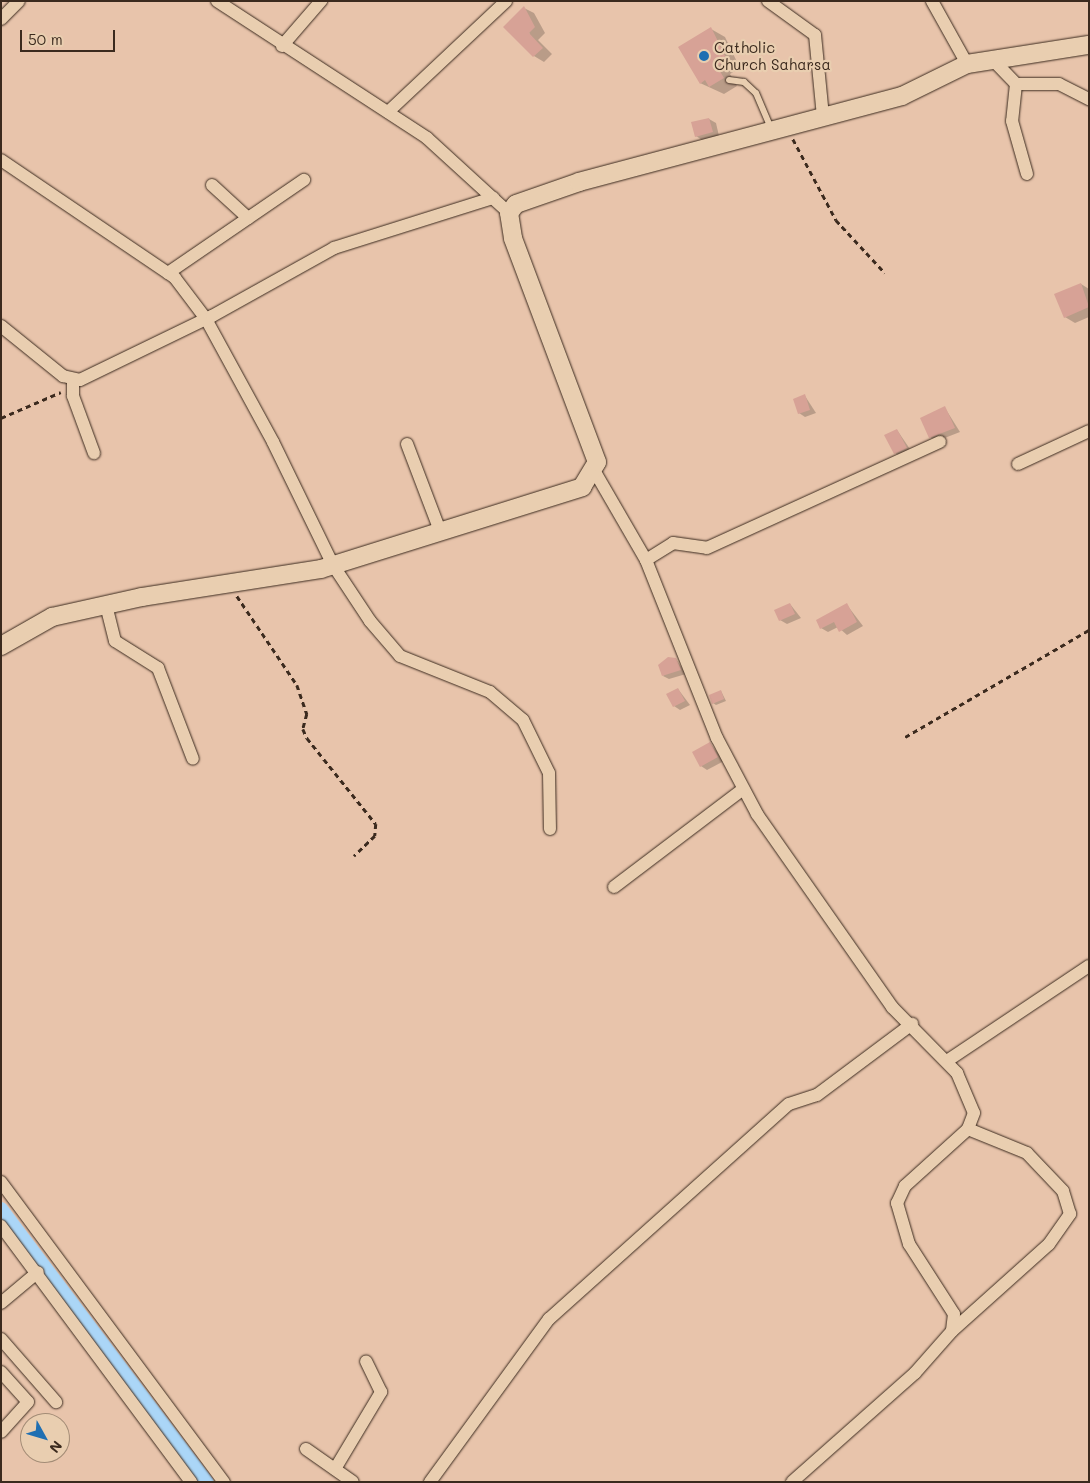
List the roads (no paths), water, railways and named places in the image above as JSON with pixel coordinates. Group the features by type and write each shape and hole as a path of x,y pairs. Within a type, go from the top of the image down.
{"main road":[{"path":"1,646 52,617 228,582 333,565 582,487 595,472 597,462 513,238 509,213 528,196 902,96 967,64 1089,44"}],"street":[{"path":"1,19 19,1"},
{"path":"216,1 282,46 427,138 509,213"},
{"path":"282,46 321,1"},
{"path":"388,112 506,1"},
{"path":"768,1 815,35 823,117"},
{"path":"932,1 967,64"},
{"path":"993,60 1016,84 1059,84 1089,99"},
{"path":"1016,84 1012,121 1027,174"},
{"path":"1,160 168,273 206,319 273,442 333,565 370,621 400,656 490,692 523,720 549,773 550,829"},
{"path":"168,273 304,180"},
{"path":"212,185 248,218"},
{"path":"73,383 206,319 334,248 493,198"},
{"path":"1,326 73,383 94,453"},
{"path":"1018,464 1089,431"},
{"path":"646,560 673,544 707,548 940,442"},
{"path":"407,444 440,531"},
{"path":"595,472 646,560 718,738 743,789 832,924 892,1007 912,1024 948,1061 974,1113 968,1129 905,1186 896,1203 909,1244 954,1314 952,1331"},
{"path":"106,605 115,640 158,668 193,759"},
{"path":"614,887 743,789"},
{"path":"948,1061 1089,966"},
{"path":"430,1482 549,1319 789,1104 817,1095 912,1024"},
{"path":"792,1482 915,1373 952,1331 1049,1244 1070,1214 1063,1191 1027,1153 968,1129"},
{"path":"1,1182 224,1482"},
{"path":"1,1226 38,1272 191,1482"},
{"path":"1,1303 38,1272"},
{"path":"1,1339 56,1402"},
{"path":"335,1469 381,1392 366,1361"},
{"path":"1,1372 28,1402 1,1432"},
{"path":"306,1449 353,1482"}],"lane":[{"path":"728,80 744,82 756,93 779,129"}],"waterway":[{"path":"1,1209 207,1482"}],"place":[{"name":"Catholic Church Saharsa","path":"704,56"}]}
